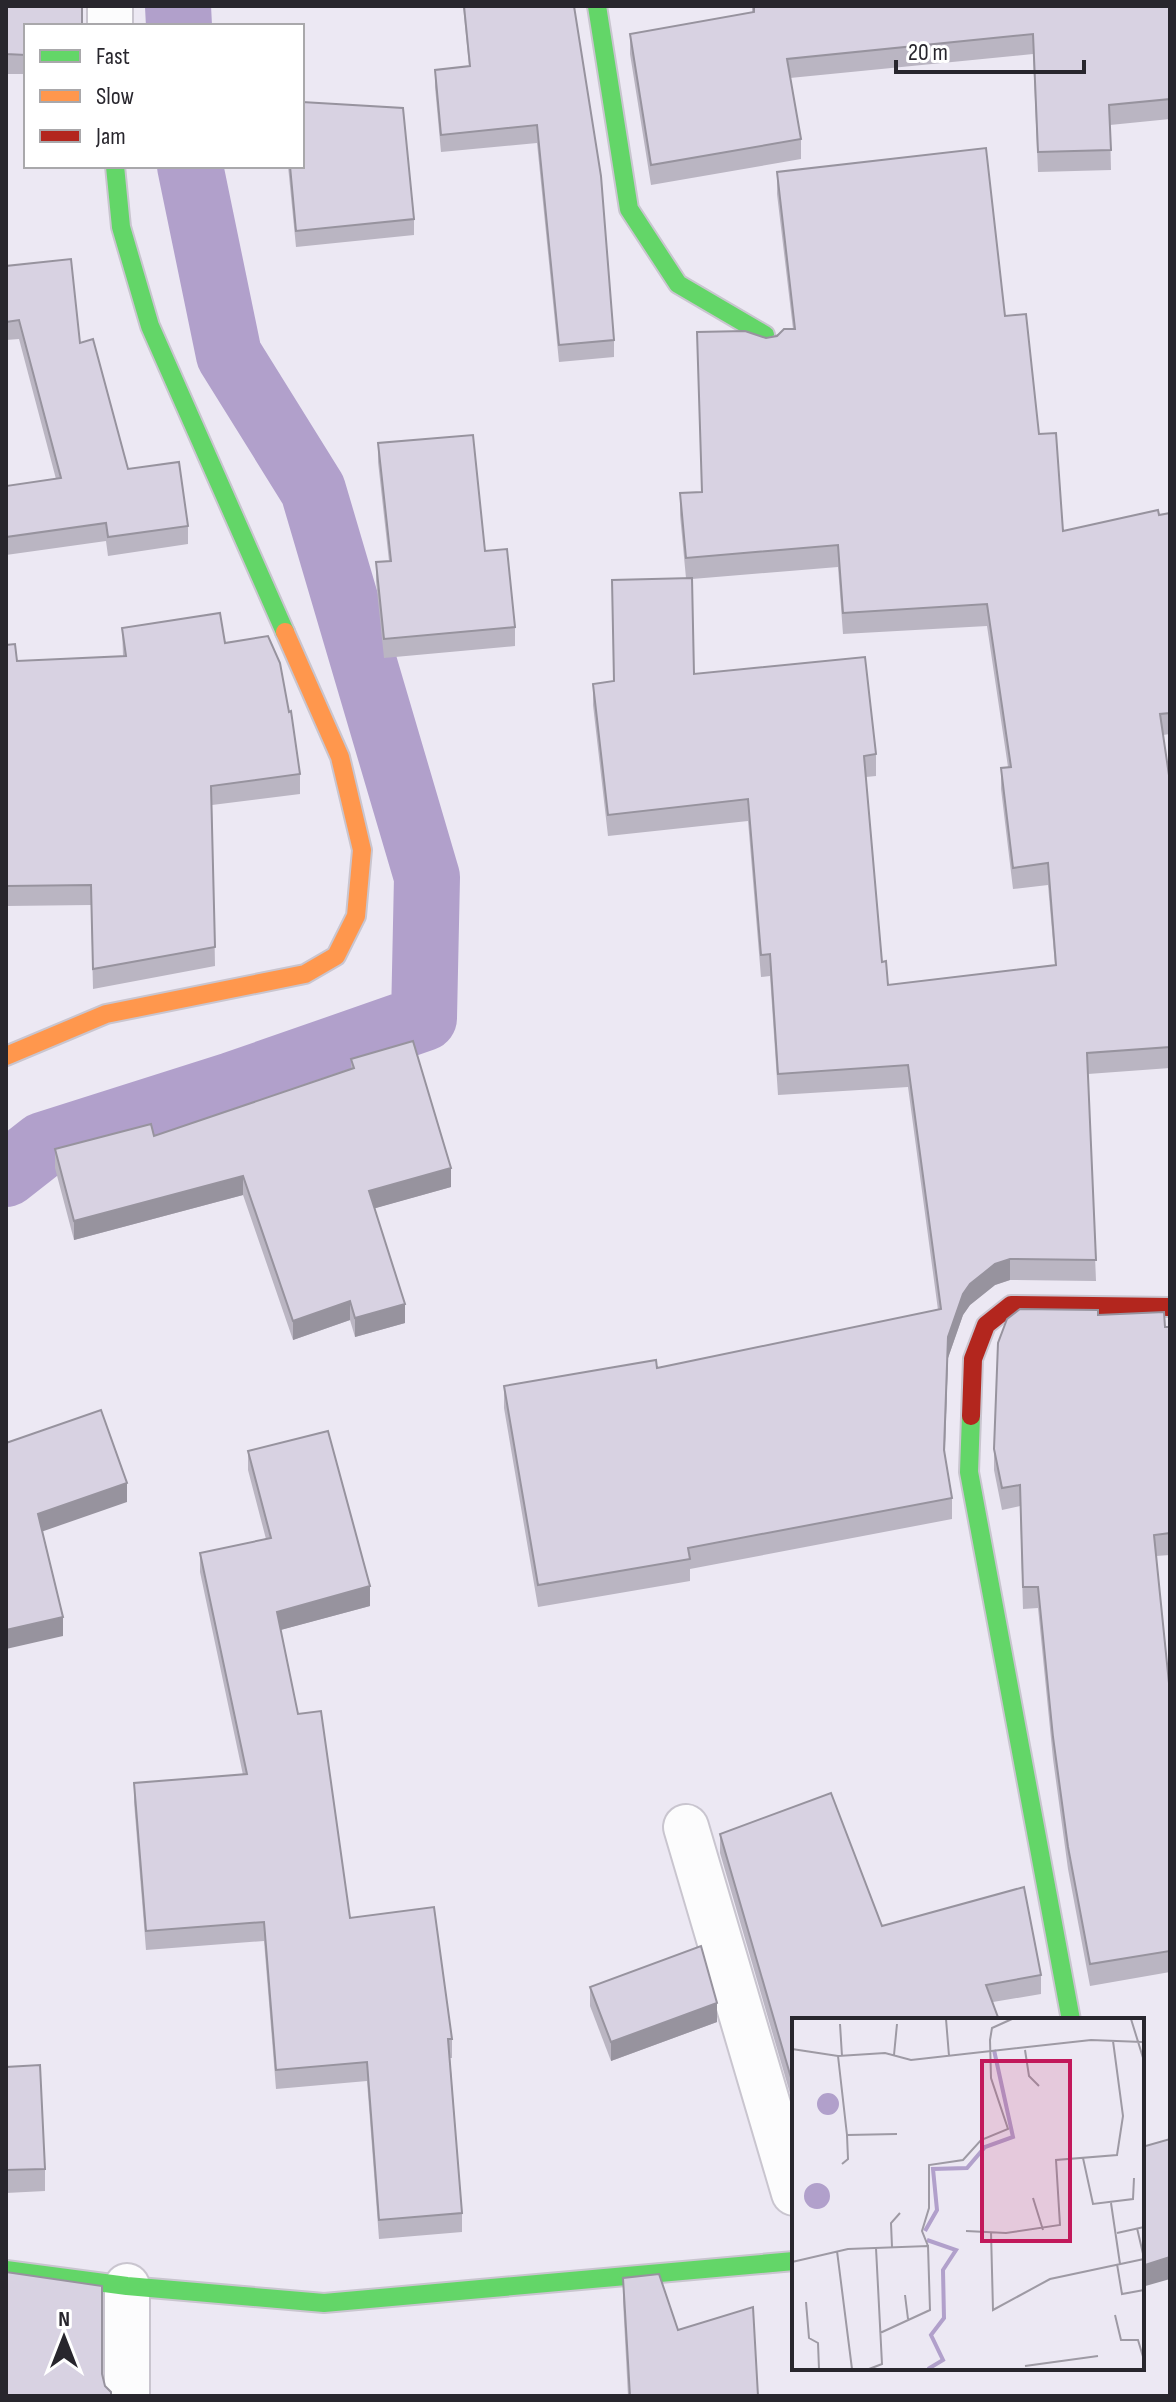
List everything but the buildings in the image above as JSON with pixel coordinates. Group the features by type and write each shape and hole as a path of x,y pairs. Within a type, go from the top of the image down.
{"street":[{"path":"597,6 629,209 678,284 765,335"},
{"path":"6,1056 106,1014 305,974 336,956 356,916 362,850 340,757 150,326 121,227 115,168"},
{"path":"1071,2018 969,1472 973,1359 986,1325 1011,1305 1170,1307"},
{"path":"686,1827 792,2186"},
{"path":"6,2270 127,2286 324,2303 792,2261"},
{"path":"127,2286 127,2396"}],"waterway":[{"path":"178,6 179,24"},
{"path":"6,1174 43,1145 232,1085 424,1018 427,877 313,490 229,355 190,168"}],"traffic: fast":[{"path":"597,6 629,209 678,284 765,335"},
{"path":"115,168 121,227 150,326 285,632"},
{"path":"971,1416 969,1472 1071,2018"},
{"path":"6,2270 127,2286 324,2303 792,2261"}],"traffic: slow":[{"path":"6,1056 106,1014 305,974 336,956 356,916 362,850 340,757 285,632"}],"traffic: jam":[{"path":"971,1416 973,1359 986,1325 1011,1305 1170,1307"}]}
